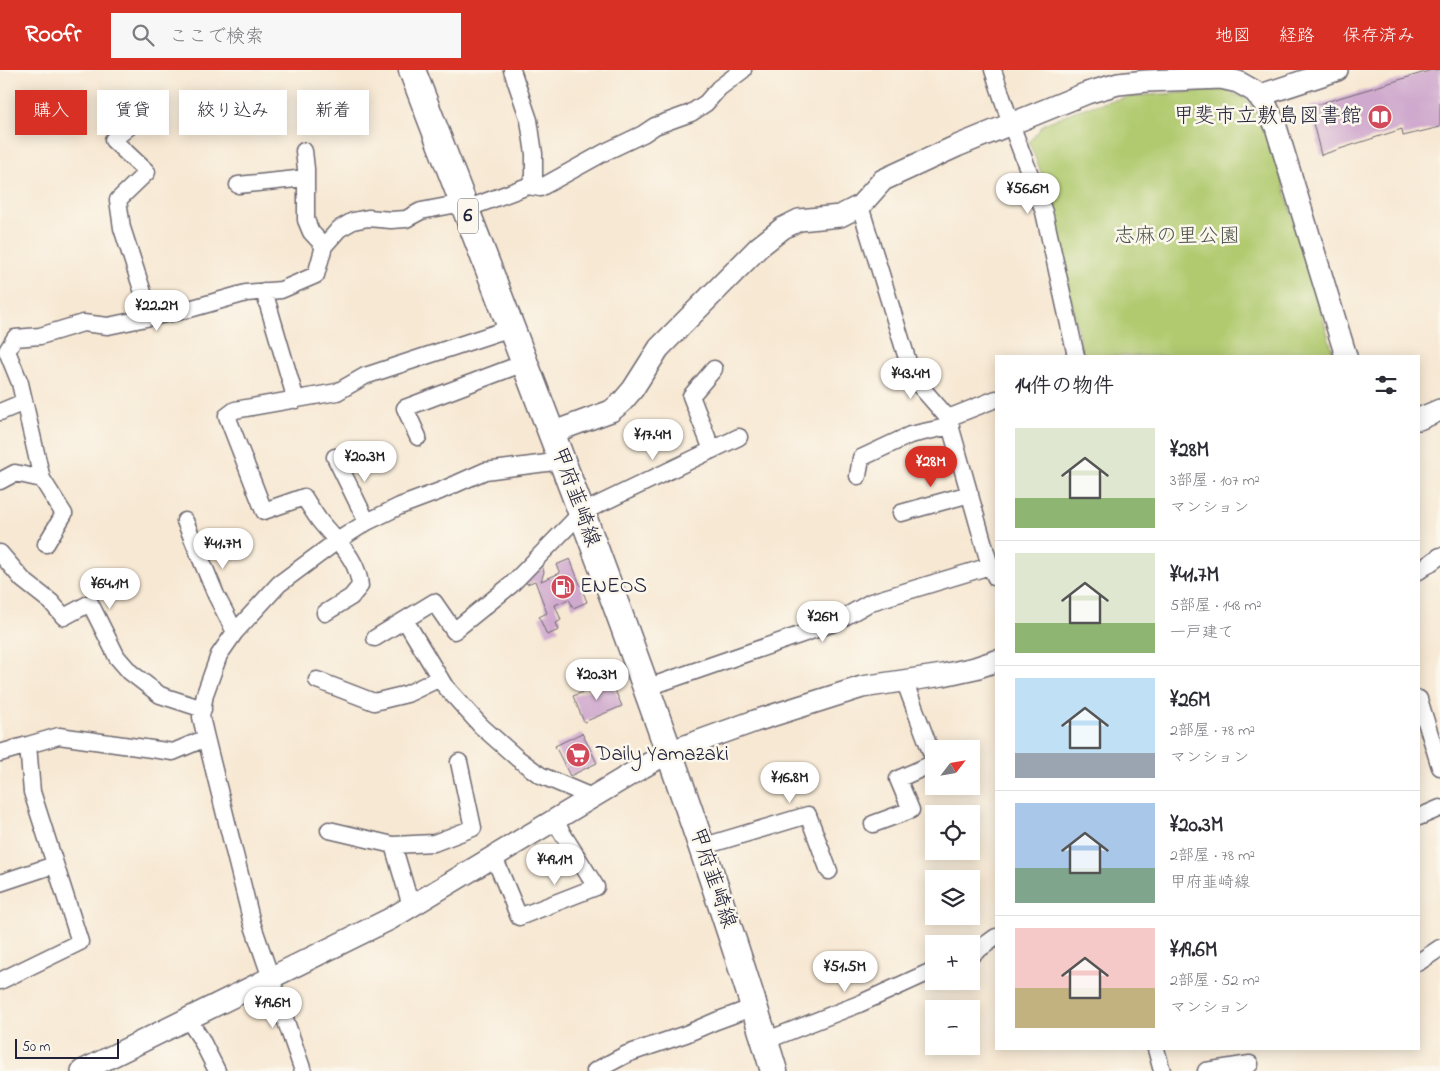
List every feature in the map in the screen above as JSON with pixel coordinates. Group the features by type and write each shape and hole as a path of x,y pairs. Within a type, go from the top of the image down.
{"main road":[{"name":"甲府韮崎線","path":"412,70 562,461 646,688 702,847 774,1071"}],"street":[{"path":"512,70 529,120 534,154 534,178 528,186"},
{"path":"46,544 64,514 42,479 20,383 7,351 15,338 40,336 82,323 108,326 186,310 246,293 281,290 316,275 324,246 338,229 353,221 368,218 406,219 421,211 464,206 528,186 540,188 655,126 691,113 706,103 719,88 743,70"},
{"path":"993,70 1044,212 1076,355"},
{"path":"1258,96 1337,70"},
{"path":"551,433 611,411 622,402 633,390 659,348 758,247 783,228 800,220 840,216 860,206 883,180 896,173 956,146 1088,93 1118,84 1221,78 1238,82 1254,91 1266,107 1276,127 1346,355"},
{"path":"119,135 113,140 147,172 118,200 122,228 151,317"},
{"path":"304,151 306,220 311,232 324,246"},
{"path":"238,185 306,178"},
{"path":"646,688 834,623 871,602 993,572 950,422 912,378 860,206"},
{"path":"264,291 296,400"},
{"path":"325,613 351,597 360,586 359,577 352,558 319,520 304,497 264,511 227,416 236,410 337,392 365,376 510,328"},
{"path":"418,437 405,408 524,363"},
{"path":"712,450 691,396 714,368"},
{"path":"858,476 861,458 910,435 950,422 995,400"},
{"path":"0,412 24,402"},
{"path":"1420,419 1440,410"},
{"path":"375,638 434,602 454,631 511,586 581,513 738,437"},
{"path":"335,457 367,522"},
{"path":"303,1071 252,923 201,717 205,694 219,655 235,632 279,584 337,541 367,522 400,506 484,472 562,461"},
{"path":"0,481 14,473 42,479"},
{"path":"901,513 970,494"},
{"path":"185,521 216,595 235,632"},
{"path":"0,553 23,580 51,602 64,617 90,603 117,657 130,672 160,695 203,709"},
{"path":"1420,570 1440,556"},
{"path":"405,620 444,684 481,726 517,758 540,775 592,797"},
{"path":"82,1071 272,978 411,906 669,752 756,721 862,687 975,668 995,661"},
{"path":"316,680 374,702 407,694 440,678"},
{"path":"904,680 926,740"},
{"path":"1420,701 1434,723 1440,767"},
{"path":"0,753 60,736 173,752 206,738"},
{"path":"0,981 80,942 32,792 28,745"},
{"path":"329,830 393,845 434,844 473,828 459,762"},
{"path":"873,824 911,810 898,779 925,766"},
{"path":"1420,817 1440,808"},
{"path":"702,847 808,815 829,871"},
{"path":"494,857 519,917 596,887 554,820"},
{"path":"393,845 411,906"},
{"path":"0,883 54,865"},
{"path":"980,949 995,938"},
{"path":"1420,961 1440,948"},
{"path":"765,1041 859,1004 925,974"},
{"path":"595,1071 627,1054 686,1034 754,1007"},
{"path":"188,1019 201,1039 217,1071"},
{"path":"1156,1050 1162,1071"},
{"path":"1206,1071 1250,1061"}],"green space":[{"name":"志麻の里公園","path":"1223,90 1245,98 1260,116 1269,136 1334,355 1083,355 1047,187 1029,142 1044,124 1075,111 1109,101 1137,96"}],"building":[{"path":"1432,70 1440,70 1440,127 1403,136 1402,129 1321,155 1309,107"},
{"path":"570,559 587,602 573,608 569,599 555,605 561,620 556,623 559,630 547,635 539,617 547,613 535,581 527,584 523,576 540,562 544,572 541,581 560,573 556,565"},
{"path":"611,681 622,706 584,722 573,696"},
{"path":"582,733 597,763 570,776 555,746"}],"place":[{"name":"甲斐市立敷島図書館","path":"1380,117"},
{"name":"ENEOS","path":"563,587"},
{"name":"Daily Yamazaki","path":"578,755"}]}
